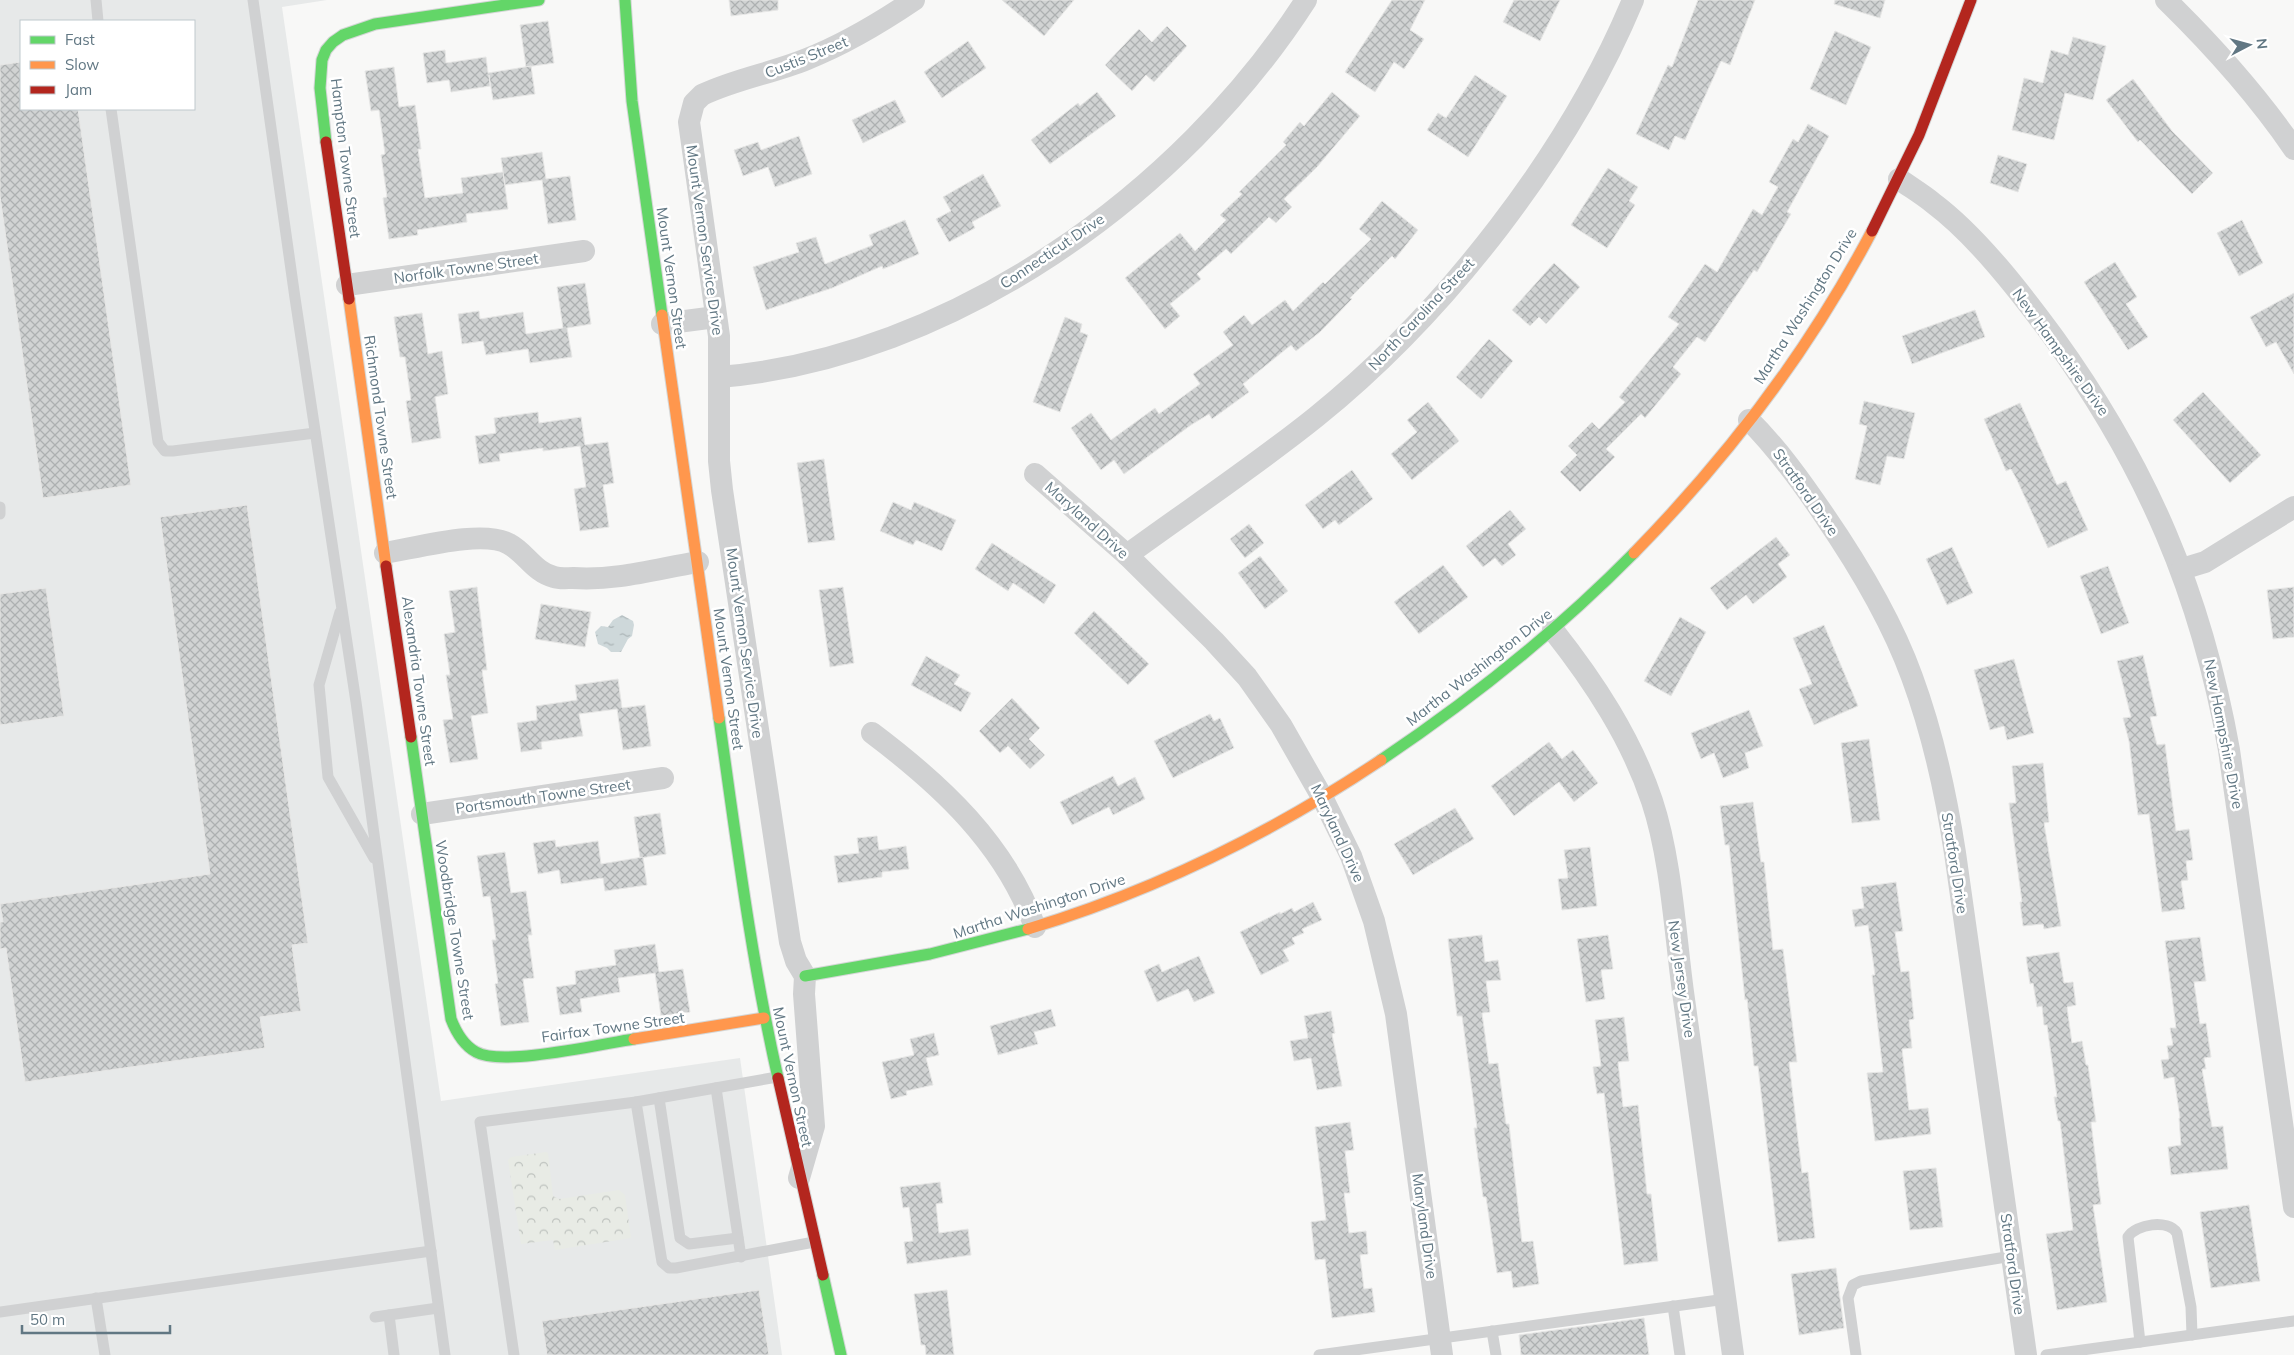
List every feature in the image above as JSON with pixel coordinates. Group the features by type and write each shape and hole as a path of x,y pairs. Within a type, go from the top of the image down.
{"street":[{"name":"Hampton Towne Street","path":"347,285 320,89 321,60 326,48 335,38 352,29 374,24 539,0"},
{"name":"Mount Vernon Street","path":"625,0 632,101 662,324 698,562 742,888 764,1018 799,1178 841,1355"},
{"name":"Custis Street","path":"694,103 702,95 710,91 807,59 843,43 868,30 914,0"},
{"name":"Connecticut Drive","path":"719,377 763,372 843,352 906,331 989,292 1053,253 1130,196 1194,140 1269,55 1306,0"},
{"name":"North Carolina Street","path":"1127,555 1316,417 1383,357 1424,315 1501,226 1535,176 1586,95 1617,36 1633,0"},
{"name":"Martha Washington Drive","path":"805,976 906,960 1035,927 1133,893 1198,864 1255,836 1322,798 1405,744 1507,668 1553,630 1613,574 1668,517 1749,420 1825,310 1899,180 1936,95 1971,0"},
{"path":"2166,0 2194,28 2251,92 2294,148"},
{"name":"Mount Vernon Service Drive","path":"694,103 689,122 719,336 719,461 722,490 790,942 796,961 805,976 804,994 814,1126 799,1178"},
{"name":"New Hampshire Drive","path":"1899,180 1934,203 1978,245 2046,326 2121,440 2153,502 2182,569 2211,663 2228,741 2294,1207"},
{"name":"Norfolk Towne Street","path":"347,285 584,251"},
{"name":"Richmond Towne Street","path":"347,285 385,553"},
{"path":"662,324 716,317"},
{"name":"Stratford Drive","path":"1749,420 1768,439 1804,485 1870,587 1898,643 1921,705 1937,761 1950,823 2026,1355"},
{"name":"Maryland Drive","path":"1035,474 1127,555 1247,677 1281,725 1322,798 1351,856 1364,887 1390,985 1403,1062 1441,1346"},
{"path":"2182,569 2205,562 2294,507"},
{"path":"385,553 478,537 498,539 520,551 535,568 554,577 590,579 624,577 698,562"},
{"name":"Alexandria Towne Street","path":"385,553 422,814"},
{"name":"New Jersey Drive","path":"1553,630 1596,688 1623,735 1639,768 1658,821 1675,929 1733,1355"},
{"path":"872,733 918,768 939,787 985,838 1004,863 1021,893 1035,927"},
{"name":"Portsmouth Towne Street","path":"422,814 663,778"},
{"name":"Woodbridge Towne Street","path":"422,814 451,1019 457,1034 469,1047"},
{"name":"Fairfax Towne Street","path":"469,1047 482,1055 510,1057 684,1032 764,1018"}],"lane":[{"path":"96,0 98,20"},
{"path":"253,0 378,863 445,1355"},
{"path":"111,110 158,442 165,451 315,432"},
{"path":"0,507 0,514"},
{"path":"341,608 319,685 328,777 378,863"},
{"path":"514,1355 480,1122 636,1102 777,1077"},
{"path":"716,1088 741,1257"},
{"path":"659,1098 680,1238 689,1244 738,1238"},
{"path":"636,1102 662,1262 669,1268 741,1257 814,1242"},
{"path":"2140,1342 2128,1237 2137,1228 2167,1225 2173,1227 2176,1233 2191,1307 2192,1335"},
{"path":"0,1312 431,1251"},
{"path":"1856,1355 1848,1298 1853,1285 1861,1281 2012,1256"},
{"path":"96,1298 105,1355"},
{"path":"1319,1355 1441,1346 1492,1331 1726,1299"},
{"path":"1672,1306 1680,1355"},
{"path":"375,1317 438,1308"},
{"path":"389,1315 394,1355"},
{"path":"2046,1355 2294,1321"},
{"path":"1492,1331 1496,1355"}],"shaded area":[{"path":"0,0 327,0 282,7 441,1101 740,1058 782,1355 0,1355"}],"green space":[{"path":"548,1153 553,1196 559,1199 619,1190 625,1195 631,1238 555,1250 553,1240 521,1244 508,1160 511,1157"}],"water":[{"path":"622,615 633,621 632,636 628,639 621,652 611,652 598,644 595,632 601,626 608,627 613,620"}],"building":[{"path":"729,0 778,0 778,10 731,16"},
{"path":"1002,0 1074,0 1044,36"},
{"path":"1392,0 1425,0 1410,30 1424,39 1404,69 1394,62 1375,92 1345,72"},
{"path":"1514,0 1560,0 1540,41 1503,22"},
{"path":"1698,0 1755,0 1730,65 1721,61 1685,140 1675,136 1669,150 1636,134 1668,65 1672,67"},
{"path":"1835,0 1885,0 1880,18 1834,4"},
{"path":"548,21 554,63 526,67 520,25"},
{"path":"1167,26 1187,46 1154,82 1146,75 1132,91 1105,65 1139,29 1152,42"},
{"path":"1835,31 1871,47 1846,105 1810,89"},
{"path":"2073,37 2106,46 2093,100 2065,93 2054,140 2012,130 2024,78 2043,83 2051,50 2068,55"},
{"path":"968,41 986,68 942,98 924,72"},
{"path":"445,50 446,63 486,57 488,73 531,66 535,94 493,100 489,75 490,86 451,92 449,80 427,83 423,53"},
{"path":"20,62 20,110 78,110 131,485 43,498 0,196 0,65"},
{"path":"394,67 399,107 415,105 421,149 418,149 425,198 463,193 461,178 503,172 508,209 466,214 467,222 417,230 418,235 389,239 383,198 387,197 381,155 385,154 379,110 371,111 365,71"},
{"path":"1475,75 1507,96 1468,157 1427,130 1438,113 1446,118"},
{"path":"2133,79 2172,131 2213,173 2192,194 2140,140 2138,142 2106,100"},
{"path":"1097,92 1116,116 1050,164 1031,140 1078,103 1080,106"},
{"path":"1332,92 1360,116 1317,167 1284,199 1292,207 1276,223 1269,217 1231,254 1226,249 1197,274 1201,279 1170,304 1180,316 1165,329 1125,278 1180,233 1195,251 1226,220 1220,215 1242,194 1239,192 1286,145 1283,142 1300,122 1304,126"},
{"path":"895,100 906,122 863,143 852,120"},
{"path":"1808,124 1829,136 1787,212 1791,214 1757,272 1754,270 1705,342 1697,337 1673,367 1681,374 1645,418 1641,414 1606,449 1615,457 1580,492 1560,472 1577,455 1568,446 1592,422 1599,429 1625,402 1619,397 1679,324 1668,317 1705,264 1717,272 1753,209 1762,215 1778,187 1769,182 1793,139 1798,142"},
{"path":"799,136 812,174 775,187 768,167 743,176 734,150 758,142 761,150"},
{"path":"542,152 546,179 570,176 576,220 548,224 542,180 505,185 501,158"},
{"path":"1998,155 2027,164 2018,192 1990,183"},
{"path":"1608,168 1638,187 1629,201 1635,205 1607,248 1571,225"},
{"path":"983,174 1001,206 972,222 975,228 949,242 936,219 951,211 943,197"},
{"path":"1382,201 1418,230 1395,259 1392,256 1350,298 1352,299 1320,332 1296,351 1291,345 1243,384 1249,392 1212,419 1209,414 1191,425 1124,474 1114,460 1101,470 1071,428 1091,413 1111,440 1155,408 1159,414 1200,384 1193,374 1233,345 1223,332 1244,315 1252,325 1285,300 1293,311 1323,282 1325,284 1371,239 1359,229"},
{"path":"905,220 919,254 883,269 882,266 832,288 766,310 753,267 799,252 796,243 816,237 825,264 873,245 869,235"},
{"path":"2242,220 2263,263 2239,276 2217,233"},
{"path":"2115,262 2137,297 2126,304 2148,337 2128,350 2084,282"},
{"path":"1554,263 1580,287 1546,324 1539,317 1530,326 1512,310"},
{"path":"585,283 591,324 567,328 572,357 530,363 528,349 486,355 483,341 462,344 458,314 479,311 480,319 523,312 526,334 563,328 557,287"},
{"path":"2294,293 2294,374 2276,342 2266,347 2250,317"},
{"path":"1975,310 1985,337 1912,364 1902,336"},
{"path":"422,313 428,354 442,351 448,394 435,397 441,438 412,443 406,401 411,400 405,357 400,357 394,317"},
{"path":"1065,317 1082,324 1080,332 1088,335 1060,412 1033,402"},
{"path":"1489,339 1513,361 1481,399 1456,377"},
{"path":"2203,392 2261,455 2230,483 2173,420"},
{"path":"1864,401 1915,413 1904,459 1887,456 1880,485 1855,479 1867,426 1859,424"},
{"path":"1428,402 1459,441 1412,480 1391,454 1417,432 1407,420"},
{"path":"2020,403 2057,485 2066,481 2088,530 2048,548 2011,469 2006,471 1984,419"},
{"path":"538,412 539,423 581,417 585,445 608,442 614,483 603,485 609,527 580,531 574,489 586,487 580,446 543,451 543,448 499,454 500,461 479,464 475,436 496,433 494,418"},
{"path":"824,459 835,540 808,543 797,463"},
{"path":"1352,470 1373,499 1339,525 1335,520 1323,529 1305,505"},
{"path":"893,502 911,510 914,502 956,520 942,551 916,540 913,545 880,531"},
{"path":"247,505 308,943 292,945 301,1011 260,1017 265,1048 25,1082 6,948 0,949 0,922 3,922 0,904 210,874 160,517"},
{"path":"1510,510 1526,529 1508,544 1516,555 1502,566 1495,558 1483,567 1466,546"},
{"path":"1249,524 1264,543 1245,558 1230,539"},
{"path":"1776,537 1790,555 1778,564 1787,577 1753,604 1746,595 1727,610 1710,588"},
{"path":"992,543 1056,585 1044,604 1013,583 1008,591 975,569"},
{"path":"1952,547 1973,593 1947,605 1926,559"},
{"path":"1260,556 1288,591 1265,609 1238,573"},
{"path":"1443,565 1468,597 1419,634 1394,602"},
{"path":"2108,566 2129,623 2101,634 2080,576"},
{"path":"477,587 487,670 482,670 488,713 471,716 478,759 450,763 443,720 453,719 446,675 450,675 444,634 455,632 449,591"},
{"path":"843,587 854,663 830,667 819,590"},
{"path":"2294,587 2294,637 2273,639 2267,590"},
{"path":"46,588 64,716 0,725 0,594"},
{"path":"541,604 591,612 585,647 535,639"},
{"path":"1094,611 1149,664 1128,685 1074,633"},
{"path":"1680,617 1706,632 1671,696 1644,681"},
{"path":"1824,625 1858,706 1814,725 1799,689 1812,684 1793,638"},
{"path":"2143,655 2157,716 2150,717 2157,745 2165,744 2176,831 2189,829 2193,860 2186,861 2188,880 2181,881 2185,909 2162,912 2149,814 2138,815 2129,741 2123,718 2131,717 2117,661"},
{"path":"926,656 960,675 954,684 971,693 961,712 911,685"},
{"path":"2014,659 2034,733 2007,740 2004,726 1990,730 1974,670"},
{"path":"618,679 622,708 645,705 651,746 623,750 617,709 579,714 583,736 541,742 542,749 521,752 517,723 537,720 536,706 577,700 575,685"},
{"path":"1012,698 1040,728 1029,739 1045,755 1030,769 1008,746 1000,753 979,731"},
{"path":"1749,710 1763,746 1745,753 1749,768 1723,778 1714,753 1701,759 1691,733"},
{"path":"1210,714 1214,721 1220,718 1234,748 1173,778 1154,741"},
{"path":"1869,739 1880,820 1852,823 1841,743"},
{"path":"1549,742 1562,759 1573,750 1598,783 1574,802 1559,782 1514,816 1491,786"},
{"path":"2043,763 2049,822 2044,823 2061,926 2044,929 2043,924 2023,926 2020,902 2022,902 2009,803 2016,803 2012,766"},
{"path":"1113,776 1118,786 1135,777 1145,799 1113,815 1109,807 1072,825 1060,802"},
{"path":"1753,802 1761,862 1764,862 1773,950 1783,949 1797,1062 1789,1062 1802,1173 1808,1172 1815,1238 1778,1242 1758,1066 1754,1066 1747,999 1745,1000 1729,845 1725,845 1720,806"},
{"path":"1455,808 1474,839 1413,875 1394,844"},
{"path":"660,813 666,854 640,858 634,817"},
{"path":"877,836 879,850 906,846 909,869 882,872 882,877 838,883 834,856 859,853 857,838"},
{"path":"555,840 556,847 598,841 601,864 643,857 647,885 605,891 603,878 561,884 559,870 538,874 533,843"},
{"path":"1590,847 1597,906 1562,910 1558,879 1568,878 1564,850"},
{"path":"505,852 511,893 526,891 532,935 528,935 534,978 523,979 529,1022 501,1026 495,984 498,983 492,940 496,940 490,896 483,897 477,856"},
{"path":"1896,882 1903,931 1895,932 1901,972 1909,971 1914,1019 1909,1020 1912,1048 1902,1049 1909,1110 1928,1108 1931,1134 1875,1141 1867,1073 1883,1072 1872,975 1875,975 1868,925 1855,927 1852,910 1864,908 1861,887"},
{"path":"1313,902 1322,920 1302,929 1304,933 1292,938 1295,944 1283,950 1289,961 1261,975 1240,932 1280,912 1280,914 1292,908 1294,912"},
{"path":"1482,935 1485,962 1498,960 1501,980 1486,981 1490,1012 1482,1013 1489,1064 1498,1063 1506,1124 1509,1124 1522,1242 1533,1241 1539,1284 1513,1288 1511,1271 1497,1273 1486,1197 1483,1197 1474,1128 1477,1128 1462,1016 1457,1016 1448,939"},
{"path":"1608,935 1613,969 1601,970 1605,999 1586,1002 1577,939"},
{"path":"2200,937 2206,981 2194,982 2200,1024 2206,1023 2211,1057 2204,1058 2206,1069 2202,1069 2212,1127 2223,1126 2228,1169 2171,1175 2168,1147 2181,1145 2180,1118 2174,1077 2164,1079 2161,1060 2169,1059 2167,1046 2173,1045 2170,1028 2176,1028 2165,941"},
{"path":"655,944 659,972 683,969 690,1012 661,1016 655,973 618,978 620,992 580,999 582,1012 560,1015 556,987 576,984 575,971 616,965 614,950"},
{"path":"2059,952 2064,983 2073,982 2076,1005 2067,1007 2072,1043 2082,1041 2086,1065 2088,1065 2096,1122 2091,1122 2101,1204 2093,1205 2107,1302 2057,1310 2046,1234 2073,1230 2060,1121 2058,1121 2054,1097 2057,1097 2047,1025 2044,1025 2042,1006 2037,1007 2033,983 2030,984 2026,957"},
{"path":"1199,956 1215,993 1194,1002 1188,989 1157,1002 1144,971 1159,964 1162,972"},
{"path":"1051,1009 1056,1026 1034,1032 1038,1044 998,1055 990,1026"},
{"path":"1331,1011 1335,1033 1332,1034 1342,1086 1317,1090 1311,1058 1294,1061 1290,1041 1308,1038 1304,1016"},
{"path":"1624,1017 1629,1061 1618,1062 1623,1107 1638,1105 1647,1194 1651,1194 1658,1261 1624,1265 1604,1093 1597,1094 1593,1067 1601,1066 1595,1020"},
{"path":"934,1033 939,1055 926,1058 933,1085 906,1091 907,1095 891,1099 882,1062 914,1055 910,1039"},
{"path":"1350,1122 1354,1150 1345,1151 1350,1193 1344,1193 1349,1233 1366,1231 1368,1254 1360,1255 1364,1289 1372,1288 1375,1312 1332,1318 1325,1259 1315,1260 1311,1222 1326,1220 1315,1127"},
{"path":"1936,1168 1943,1227 1910,1230 1903,1171"},
{"path":"940,1182 943,1203 936,1204 939,1233 968,1229 971,1255 907,1264 904,1242 913,1241 909,1207 903,1208 900,1187"},
{"path":"2249,1205 2260,1281 2211,1288 2200,1212"},
{"path":"1836,1268 1844,1328 1799,1335 1791,1274"},
{"path":"759,1290 769,1355 547,1355 542,1321"},
{"path":"947,1290 954,1355 926,1355 925,1345 921,1345 914,1294"},
{"path":"1644,1318 1649,1355 1521,1355 1519,1335"}],"traffic: fast":[{"path":"326,142 320,88 322,60 326,50 343,35 375,24 539,0"},
{"path":"625,0 632,101 662,315"},
{"path":"1381,760 1448,713 1513,663 1575,610 1634,553"},
{"path":"719,718 752,943 778,1078"},
{"path":"411,737 451,1019 460,1038 476,1052 489,1056 507,1057 552,1053 634,1039"},
{"path":"805,976 930,954 1028,929"},
{"path":"823,1275 841,1355"}],"traffic: slow":[{"path":"1634,553 1702,479 1765,401 1822,318 1872,231"},
{"path":"349,299 386,566"},
{"path":"662,315 719,718"},
{"path":"1028,929 1121,897 1211,858 1298,812 1381,760"},
{"path":"634,1039 764,1018"}],"traffic: jam":[{"path":"1872,231 1919,135 1971,0"},
{"path":"326,142 349,299"},
{"path":"386,566 411,737"},
{"path":"778,1078 823,1275"}]}
